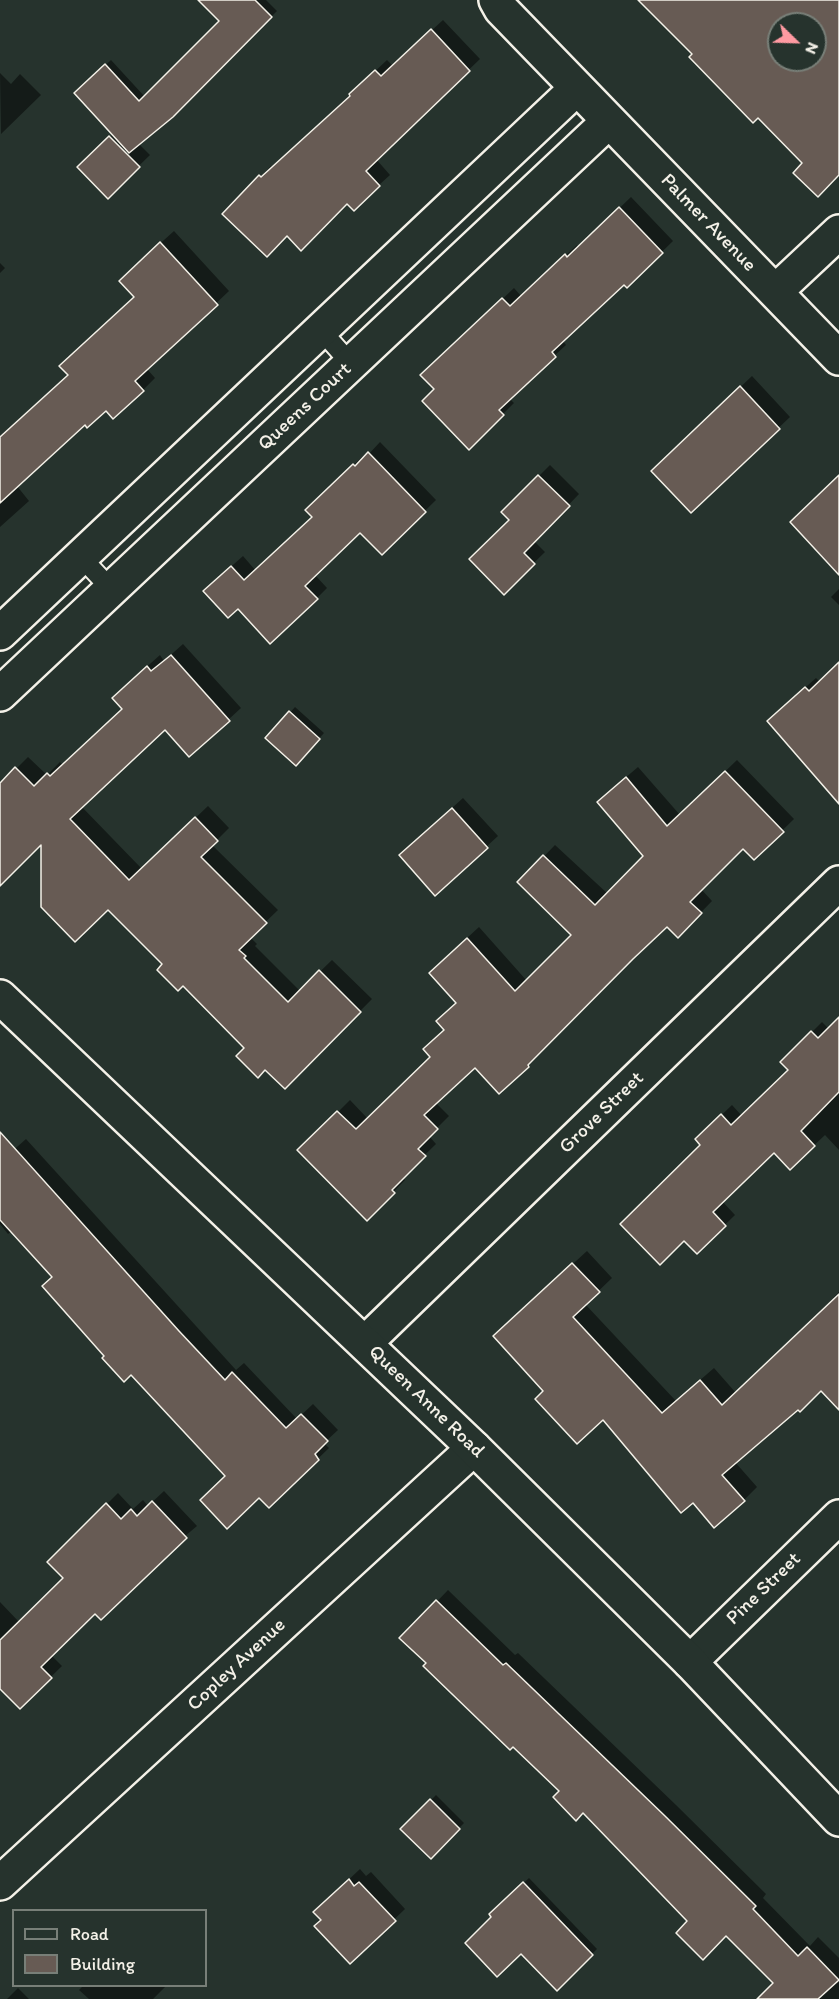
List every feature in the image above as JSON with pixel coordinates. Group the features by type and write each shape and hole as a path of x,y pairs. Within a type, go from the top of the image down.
{"street":[{"name":"Palmer Avenue","path":"496,0 501,9 609,122 839,358"},
{"path":"0,633 577,88"},
{"name":"Queens Court","path":"0,694 609,122"},
{"path":"775,292 839,232"},
{"name":"Grove Street","path":"365,1343 839,883"},
{"name":"Queen Anne Road","path":"0,997 474,1448 690,1662 839,1819"},
{"name":"Copley Avenue","path":"0,1882 474,1448"},
{"name":"Pine Street","path":"690,1662 839,1517"}],"lane":[{"path":"321,330 351,364"},
{"path":"81,557 111,589"}],"building":[{"path":"198,0 255,0 272,17 173,117 129,153 74,93 105,64 139,101 219,21"},
{"path":"638,0 839,0 839,175 818,197 793,173 802,163 758,118 753,123 689,57 692,54"},
{"path":"431,29 470,71 366,171 380,186 354,211 347,204 301,251 287,236 267,257 222,214 259,175 261,177 350,96 349,94 375,70 381,76"},
{"path":"109,136 140,167 108,199 77,167"},
{"path":"619,207 663,253 627,288 624,285 552,352 556,357 499,410 504,415 469,450 422,401 434,389 420,375 502,298 510,306 565,254 567,257"},
{"path":"160,242 218,305 135,381 144,391 113,419 106,411 87,428 85,425 0,503 0,437 68,375 59,366 134,297 119,281"},
{"path":"740,386 780,429 691,513 651,471"},
{"path":"368,452 426,512 382,555 360,533 305,586 318,599 270,644 238,609 228,618 203,591 231,566 244,580 312,517 305,510"},
{"path":"538,475 570,506 524,553 535,564 504,595 469,559 509,520 501,512"},
{"path":"839,475 839,575 790,522"},
{"path":"171,655 230,721 189,757 165,730 70,819 129,880 195,817 218,841 201,857 267,923 239,950 246,956 244,958 288,1002 319,970 361,1012 285,1089 265,1070 258,1078 236,1056 244,1048 183,986 178,991 157,970 162,964 108,910 75,942 41,907 41,845 0,886 0,783 15,767 34,786 47,773 50,776 122,709 112,698 147,666 151,671"},
{"path":"839,662 839,804 767,721 805,687 809,691"},
{"path":"289,711 320,739 296,766 265,738"},
{"path":"725,771 784,832 754,860 743,849 690,902 702,913 678,938 667,927 528,1065 529,1067 499,1094 475,1068 424,1115 438,1129 418,1149 426,1156 392,1190 395,1193 367,1221 297,1150 337,1111 356,1129 430,1057 423,1049 444,1030 436,1021 456,1003 429,973 467,938 515,991 571,935 517,882 543,855 595,905 643,856 597,802 626,777 667,826"},
{"path":"452,808 488,848 435,896 399,855"},
{"path":"839,1017 839,1092 801,1131 815,1146 790,1170 774,1153 713,1212 726,1226 697,1254 684,1241 660,1265 620,1224 700,1145 695,1139 721,1114 731,1125 788,1070 780,1062 811,1031 818,1038"},
{"path":"0,1132 225,1380 232,1372 286,1428 301,1414 328,1441 315,1454 319,1460 269,1508 259,1498 227,1529 200,1500 225,1476 131,1375 124,1382 42,1286 52,1277 0,1220"},
{"path":"572,1263 600,1292 573,1317 662,1413 700,1380 722,1405 839,1294 839,1410 821,1391 800,1412 798,1410 722,1475 745,1501 714,1528 693,1503 681,1513 603,1420 577,1444 535,1399 543,1391 493,1336"},
{"path":"152,1501 187,1538 101,1620 95,1614 41,1667 52,1678 20,1709 0,1689 0,1640 63,1578 47,1562 106,1503 121,1519 131,1509 137,1516"},
{"path":"436,1600 503,1665 506,1663 665,1816 756,1906 753,1909 798,1956 807,1947 839,1980 818,1999 757,1999 773,1983 726,1936 703,1960 676,1933 687,1921 583,1813 576,1821 553,1797 559,1791 513,1747 510,1750 423,1666 426,1663 399,1638"},
{"path":"430,1799 460,1829 431,1859 400,1829"},
{"path":"349,1879 354,1886 359,1882 396,1921 350,1964 314,1926 321,1920 313,1912"},
{"path":"523,1882 593,1955 557,1991 521,1954 497,1977 465,1943 491,1917 489,1914"}]}
